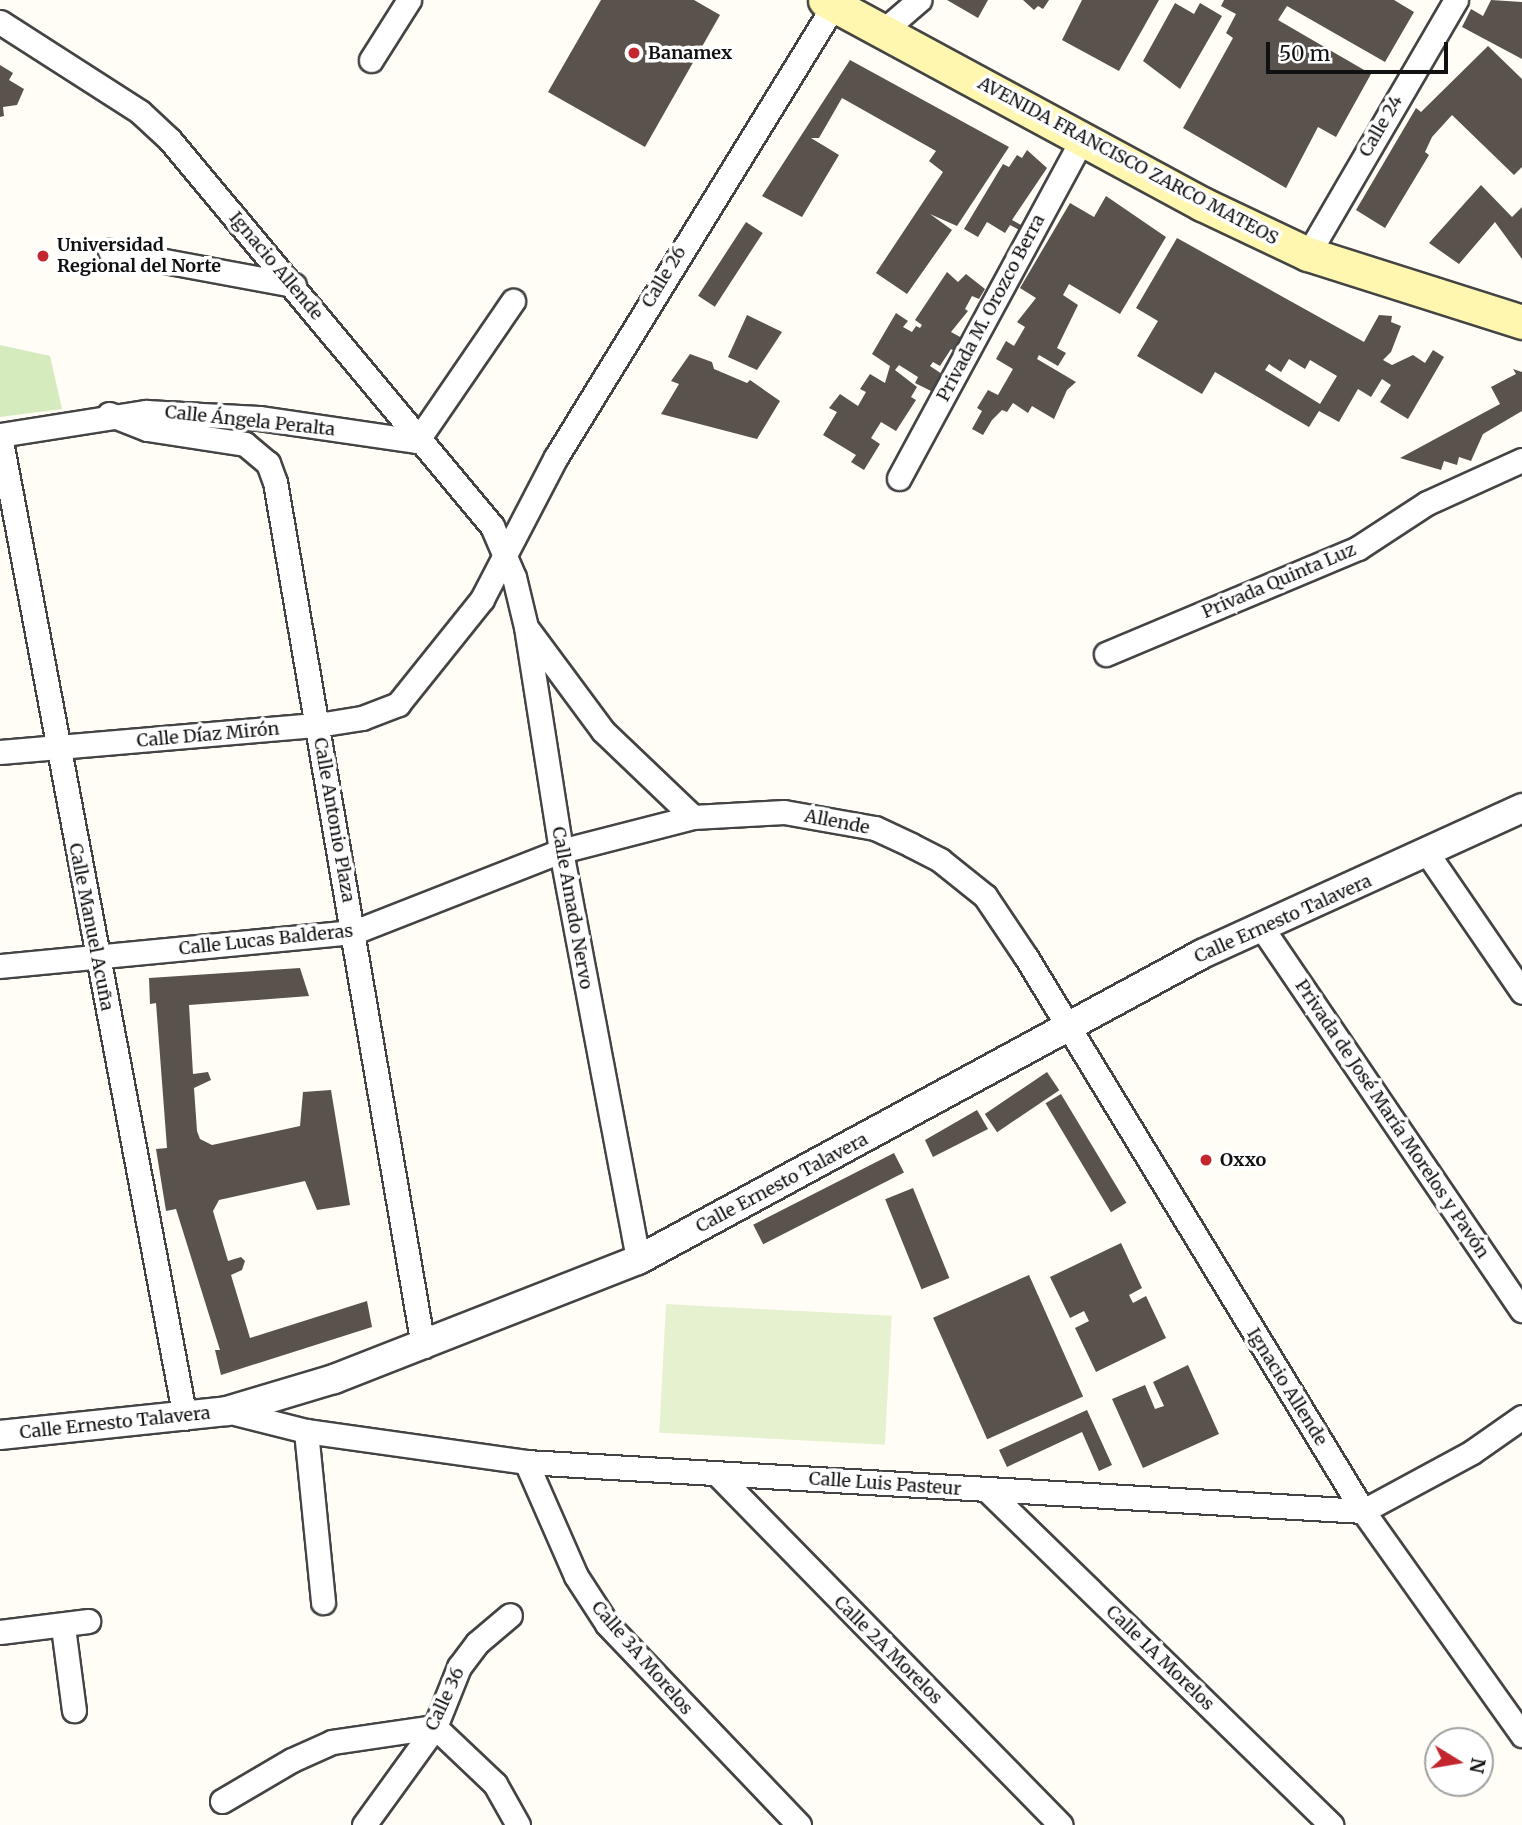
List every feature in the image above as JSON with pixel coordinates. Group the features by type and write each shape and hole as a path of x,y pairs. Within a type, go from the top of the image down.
{"main road":[{"name":"AVENIDA FRANCISCO ZARCO MATEOS","path":"830,2 1202,204 1308,254 1522,322"}],"street":[{"path":"371,60 409,0"},
{"path":"883,32 919,0"},
{"name":"Calle 24","path":"1308,254 1456,0"},
{"name":"Calle 26","path":"506,556 556,457 830,2"},
{"name":"Ignacio Allende","path":"0,22 154,125 294,285 417,441 492,526 506,556"},
{"name":"Privada M. Orozco Berra","path":"899,478 1083,138"},
{"path":"110,251 294,285"},
{"path":"417,441 513,301"},
{"name":"Calle Ángela Peralta","path":"0,435 109,414 202,413 417,441"},
{"name":"Calle Antonio Plaza","path":"109,414 147,429 245,444 268,463 318,725 423,1346"},
{"name":"Calle Manuel Acuña","path":"0,435 96,958 185,1418"},
{"name":"Privada Quinta Luz","path":"1106,654 1358,548 1427,503 1522,460"},
{"name":"Calle Amado Nervo","path":"506,556 526,627 561,851 638,1260"},
{"name":"Calle Díaz Mirón","path":"0,752 318,725 362,718 398,704 471,614 506,556"},
{"path":"526,627 603,731 693,817"},
{"name":"Calle Ernesto Talavera","path":"0,1435 185,1418 227,1411 334,1379 638,1260 1202,954 1522,808"},
{"name":"Allende","path":"561,851 693,817 784,812 837,819 875,828 940,860 985,896 1069,1027"},
{"name":"Calle Lucas Balderas","path":"0,966 354,932 561,851"},
{"path":"1427,853 1522,992"},
{"name":"Privada de José María Morelos y Pavón","path":"1262,928 1522,1310"},
{"name":"Ignacio Allende","path":"1069,1027 1363,1511 1522,1735"},
{"name":"Calle Luis Pasteur","path":"227,1411 306,1431 526,1462 1363,1511"},
{"path":"1363,1511 1472,1452 1522,1417"},
{"path":"306,1431 323,1602"},
{"name":"Calle 3A Morelos","path":"526,1462 576,1576 607,1623 799,1825"},
{"name":"Calle 2A Morelos","path":"717,1474 1061,1825"},
{"name":"Calle 1A Morelos","path":"988,1491 1332,1825"},
{"name":"Calle 36","path":"364,1825 435,1727 459,1667 477,1643 510,1615"},
{"path":"0,1632 88,1621"},
{"path":"63,1626 74,1710"},
{"path":"222,1801 292,1760 332,1742 435,1727 495,1784 518,1825"}],"green space":[{"path":"0,345 50,356 62,409 0,417"},
{"path":"666,1304 892,1316 885,1445 659,1433"}],"building":[{"name":"Banamex","path":"601,0 694,0 720,15 645,147 548,92"},
{"path":"947,0 988,0 978,18"},
{"path":"1023,0 1049,0 1043,9 1038,6 1034,10"},
{"path":"1082,0 1159,0 1119,71 1062,40"},
{"path":"1224,0 1394,0 1414,12 1385,62 1287,6 1278,20 1371,74 1336,137 1318,127 1286,188 1183,128 1233,38 1226,33 1236,14 1221,6"},
{"path":"1491,0 1522,2 1522,59 1462,27 1471,9 1483,16"},
{"path":"1175,3 1194,14 1200,3 1222,16 1180,89 1143,61"},
{"path":"1488,46 1522,79 1522,167 1514,175 1452,115 1432,137 1425,152 1429,155 1385,228 1356,210 1416,108 1421,112"},
{"path":"850,60 1009,147 957,226 930,214 952,230 907,294 876,273 943,172 929,161 936,151 842,98 819,138 811,138 839,155 802,217 762,196"},
{"path":"0,65 13,73 9,80 24,89 17,105 3,107 4,116 0,117"},
{"path":"1027,150 1047,168 1012,220 1023,226 1021,231 1010,225 1005,233 987,222 978,237 964,229 1003,164 1009,167 1017,155 1022,158"},
{"path":"1481,185 1512,217 1522,207 1522,259 1495,222 1459,264 1429,243"},
{"path":"1106,196 1166,237 1120,314 1069,284 1063,295 1078,305 1057,348 1066,353 1058,366 1039,355 1037,359 1076,382 1067,390 1054,419 1032,406 1028,413 1013,403 1007,412 1002,410 992,420 983,435 972,429 982,411 977,408 988,390 998,395 1013,369 996,359 1006,341 1014,346 1025,327 1017,322 1036,298 1020,288 1070,203 1094,217"},
{"path":"746,222 763,233 715,307 698,296"},
{"path":"1177,238 1364,342 1379,315 1392,316 1391,322 1401,326 1391,352 1383,360 1392,365 1413,355 1425,363 1433,350 1444,357 1408,419 1380,402 1391,385 1382,379 1371,397 1358,389 1339,422 1319,411 1309,427 1215,372 1202,394 1137,356 1158,321 1136,308","holes":["1289,359 1305,369 1310,360 1337,376 1320,404 1265,370 1269,364 1281,372"]},
{"path":"947,272 958,282 966,274 985,289 979,299 972,296 965,309 968,311 951,332 962,338 954,351 951,349 940,366 933,362 930,366 945,376 935,393 915,383 918,377 899,365 895,370 917,387 911,397 916,400 896,431 881,422 871,438 880,444 864,470 851,462 856,455 823,435 837,412 829,408 840,394 858,406 866,392 860,389 870,374 885,383 890,366 872,354 896,313 908,321 903,327 912,332 916,326 920,328 922,325 915,320"},
{"path":"747,315 782,332 757,370 728,357"},
{"path":"690,354 712,362 714,369 747,383 750,380 780,401 757,439 661,414 679,384 671,381"},
{"path":"1513,369 1522,372 1522,411 1483,434 1471,461 1459,457 1457,465 1444,461 1441,470 1400,458 1500,404 1491,387 1516,374"},
{"path":"300,968 309,996 189,1005 193,1074 208,1072 211,1080 194,1088 197,1131 200,1139 212,1145 300,1126 303,1092 331,1090 350,1205 317,1210 305,1181 219,1200 213,1211 228,1261 241,1257 245,1261 242,1270 231,1275 250,1338 367,1301 372,1327 221,1375 215,1350 220,1350 176,1209 166,1211 156,1149 167,1148 156,1003 150,1004 149,978"},
{"path":"1047,1072 1059,1090 997,1132 985,1114"},
{"path":"1061,1094 1126,1203 1111,1212 1046,1103"},
{"path":"977,1110 988,1129 933,1157 925,1140"},
{"path":"894,1153 904,1173 763,1244 753,1225"},
{"path":"913,1188 949,1278 922,1289 885,1199"},
{"path":"1121,1243 1142,1288 1129,1295 1133,1303 1146,1296 1166,1338 1096,1372 1075,1328 1089,1321 1084,1311 1070,1318 1050,1277"},
{"path":"1029,1275 1083,1397 987,1439 933,1318"},
{"path":"1188,1365 1219,1434 1143,1468 1112,1399 1145,1385 1155,1409 1164,1406 1153,1382"},
{"path":"1087,1410 1112,1465 1099,1471 1082,1432 1007,1467 999,1450"}],"place":[{"name":"Banamex","path":"634,53"},
{"name":"Universidad Regional del Norte","path":"43,256"},
{"name":"Oxxo","path":"1206,1160"}]}
